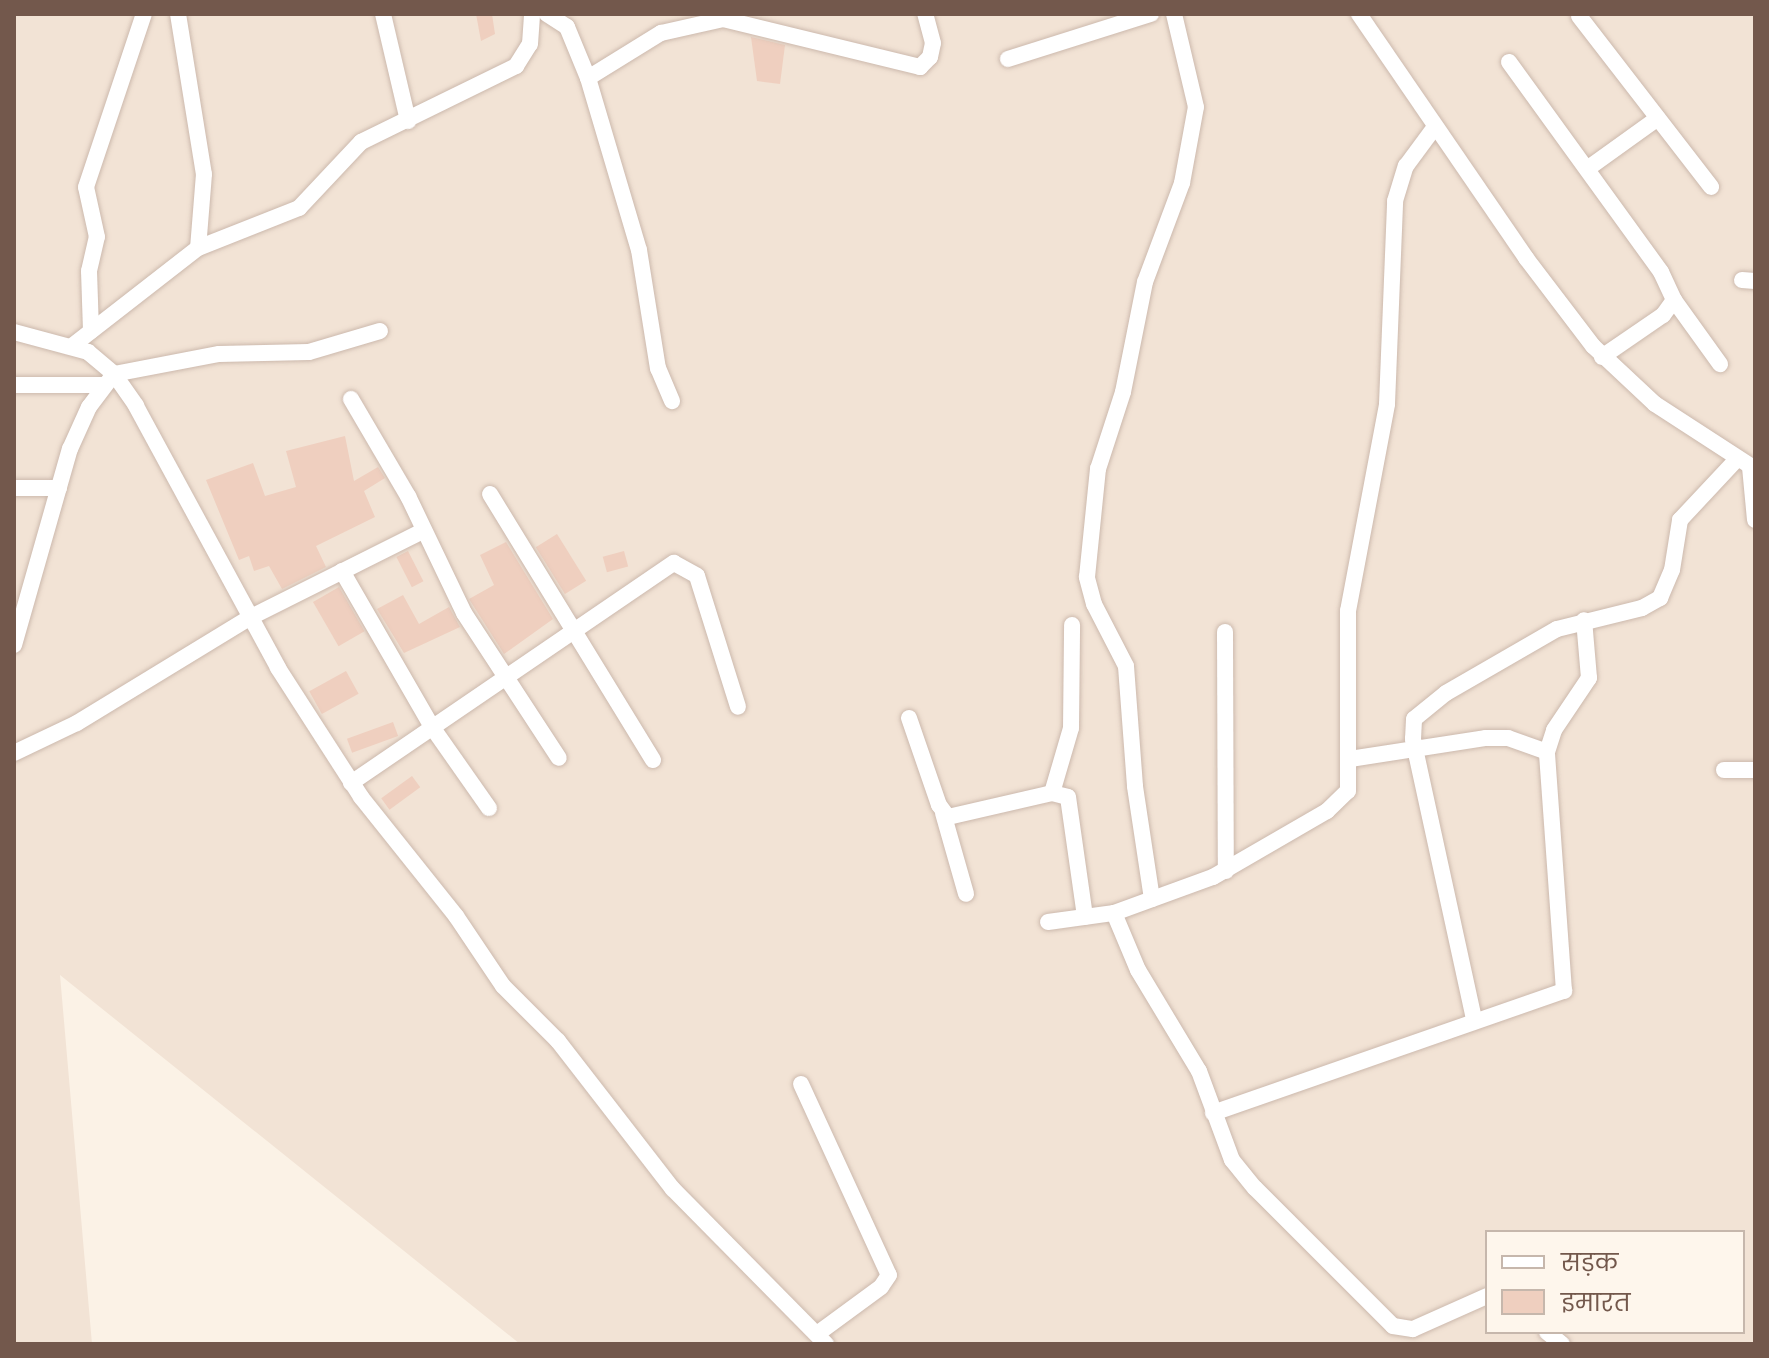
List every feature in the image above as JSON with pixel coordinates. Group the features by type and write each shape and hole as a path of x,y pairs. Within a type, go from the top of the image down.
{"street":[{"path":"91,331 89,271 97,237 86,187 144,14"},
{"path":"178,14 204,174 198,248"},
{"path":"383,14 408,121"},
{"path":"72,346 198,248 299,208 351,149 516,66 530,44 532,14"},
{"path":"547,14 567,27 588,78 639,250 658,368 672,401"},
{"path":"588,78 682,26 723,19 760,20 920,67 930,57 933,43 925,14"},
{"path":"1008,59 1151,14"},
{"path":"1152,899 1135,786 1126,666 1094,604 1087,577 1098,469 1123,392 1145,282 1182,183 1196,107 1174,14"},
{"path":"1359,14 1434,128 1602,357 1655,404 1747,465 1755,520"},
{"path":"1579,16 1711,187"},
{"path":"1509,62 1661,272 1674,300 1720,364"},
{"path":"1587,169 1658,118"},
{"path":"1048,922 1114,913 1226,871 1343,799 1350,783 1348,611 1387,404 1395,201 1406,166 1434,128"},
{"path":"1602,357 1663,315 1674,300"},
{"path":"14,385 110,380 219,354 309,352 380,331"},
{"path":"14,332 72,346 110,380 158,445 249,618 351,783 503,986 558,1041 673,1189 821,1339 881,1287 889,1275 801,1084"},
{"path":"14,645 79,426 110,380"},
{"path":"351,399 502,678 559,758"},
{"path":"1474,1019 1415,749 1414,719 1446,693 1557,629 1642,608 1660,598 1672,570 1680,520 1747,465"},
{"path":"14,488 59,488"},
{"path":"490,494 653,760"},
{"path":"14,753 77,723 249,618 423,531"},
{"path":"351,783 664,567 683,564 697,576 738,707"},
{"path":"342,571 432,727 489,808"},
{"path":"1213,1113 1474,1019 1556,996 1566,984 1547,752 1554,730 1589,678 1584,620"},
{"path":"1052,793 1071,728 1072,625"},
{"path":"1225,632 1226,871"},
{"path":"909,718 943,813 966,894"},
{"path":"1350,759 1508,738 1547,752"},
{"path":"1724,770 1755,770"},
{"path":"943,813 957,817 1052,793 1068,797 1072,806 1085,917"},
{"path":"1114,913 1138,970 1199,1071 1232,1160 1393,1326 1413,1329 1485,1297"}],"shaded area":[{"path":"14,14 1755,14 1755,1344 520,1344 60,975 92,1344 14,1344"}],"building":[{"path":"476,14 492,14 495,34 481,41"},
{"path":"751,37 785,45 780,84 757,81"},
{"path":"345,436 354,481 378,467 385,478 364,491 375,517 316,546 326,567 282,589 269,566 254,571 249,556 239,560 206,480 253,463 265,496 296,487 286,451"},
{"path":"557,534 586,581 565,594 536,547"},
{"path":"506,542 553,619 504,654 469,599 494,585 480,555"},
{"path":"408,551 423,581 412,587 396,557"},
{"path":"624,551 628,566 607,572 603,557"},
{"path":"339,587 364,631 339,646 313,602"},
{"path":"403,595 419,624 449,607 460,627 404,653 377,609"},
{"path":"346,671 359,694 322,714 309,691"},
{"path":"393,722 398,736 352,753 347,739"},
{"path":"412,776 420,787 389,810 381,798"}]}
